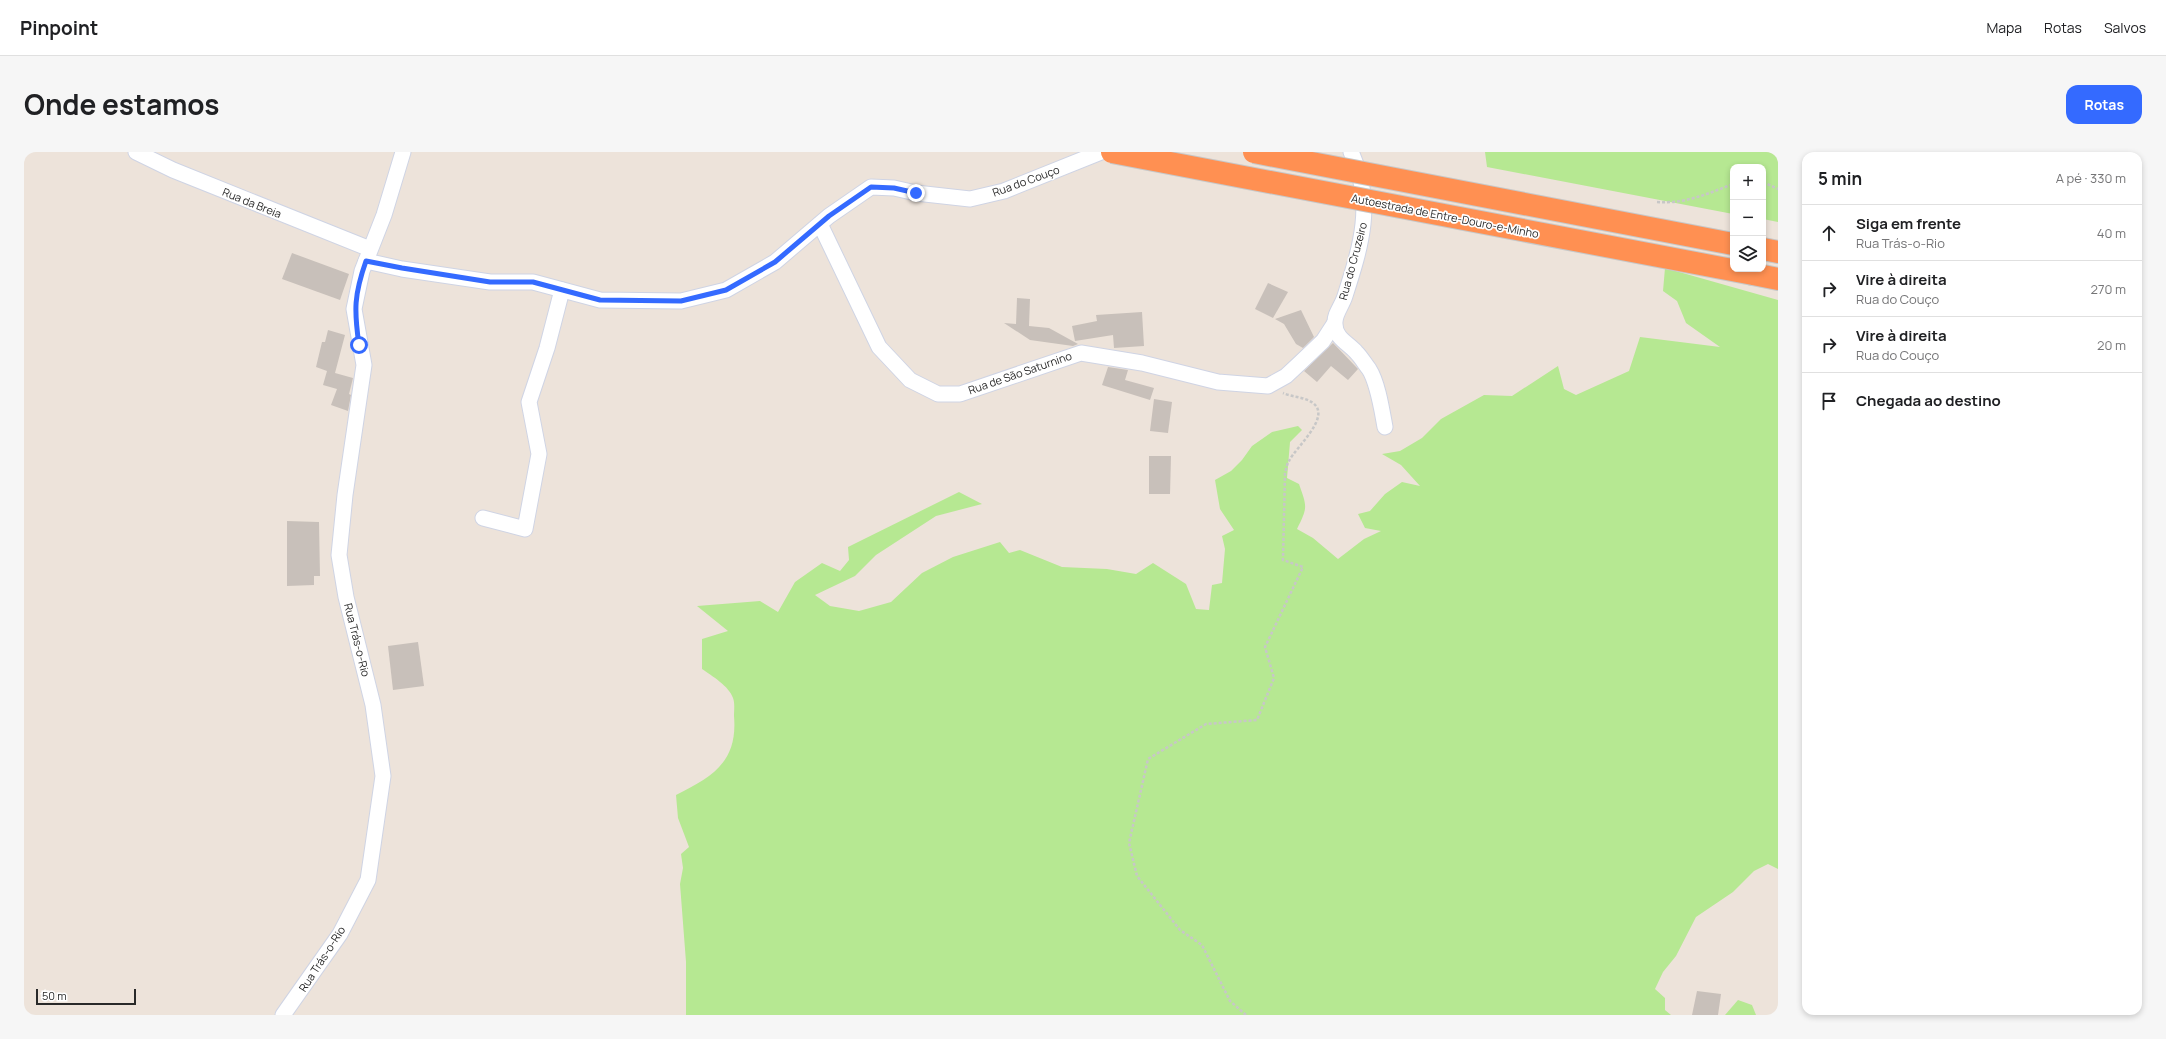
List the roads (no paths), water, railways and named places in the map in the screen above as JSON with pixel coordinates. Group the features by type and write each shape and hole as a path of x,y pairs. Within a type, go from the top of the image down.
{"highway":[{"name":"Autoestrada de Entre-Douro-e-Minho","path":"1112,152 1778,279"},
{"path":"1254,152 1730,243"}],"street":[{"name":"Rua da Breia","path":"136,152 173,170 368,255"},
{"name":"Rua Trás-o-Rio","path":"289,1013 340,934 368,880 383,776 373,705 346,597 339,555 345,495 364,365 354,309 357,290 368,255 384,214 403,152"},
{"name":"Rua do Couço","path":"368,255 402,268 490,282 533,282 600,300 681,301 726,290 775,262 820,224 871,187 894,188 916,193 970,199 1004,191 1101,152"},
{"name":"Rua do Cruzeiro","path":"1334,324 1336,315 1344,298 1365,219 1364,194 1350,152"},
{"name":"Rua de São Saturnino","path":"820,224 879,347 910,380 938,394 960,394 1081,353 1142,363 1218,382 1268,386 1286,376 1301,362 1323,341 1334,324"},
{"path":"483,518 525,528 539,454 529,402 547,348 562,290"},
{"path":"1334,324 1336,332 1343,341 1356,352 1370,371 1381,405 1386,427"}]}
